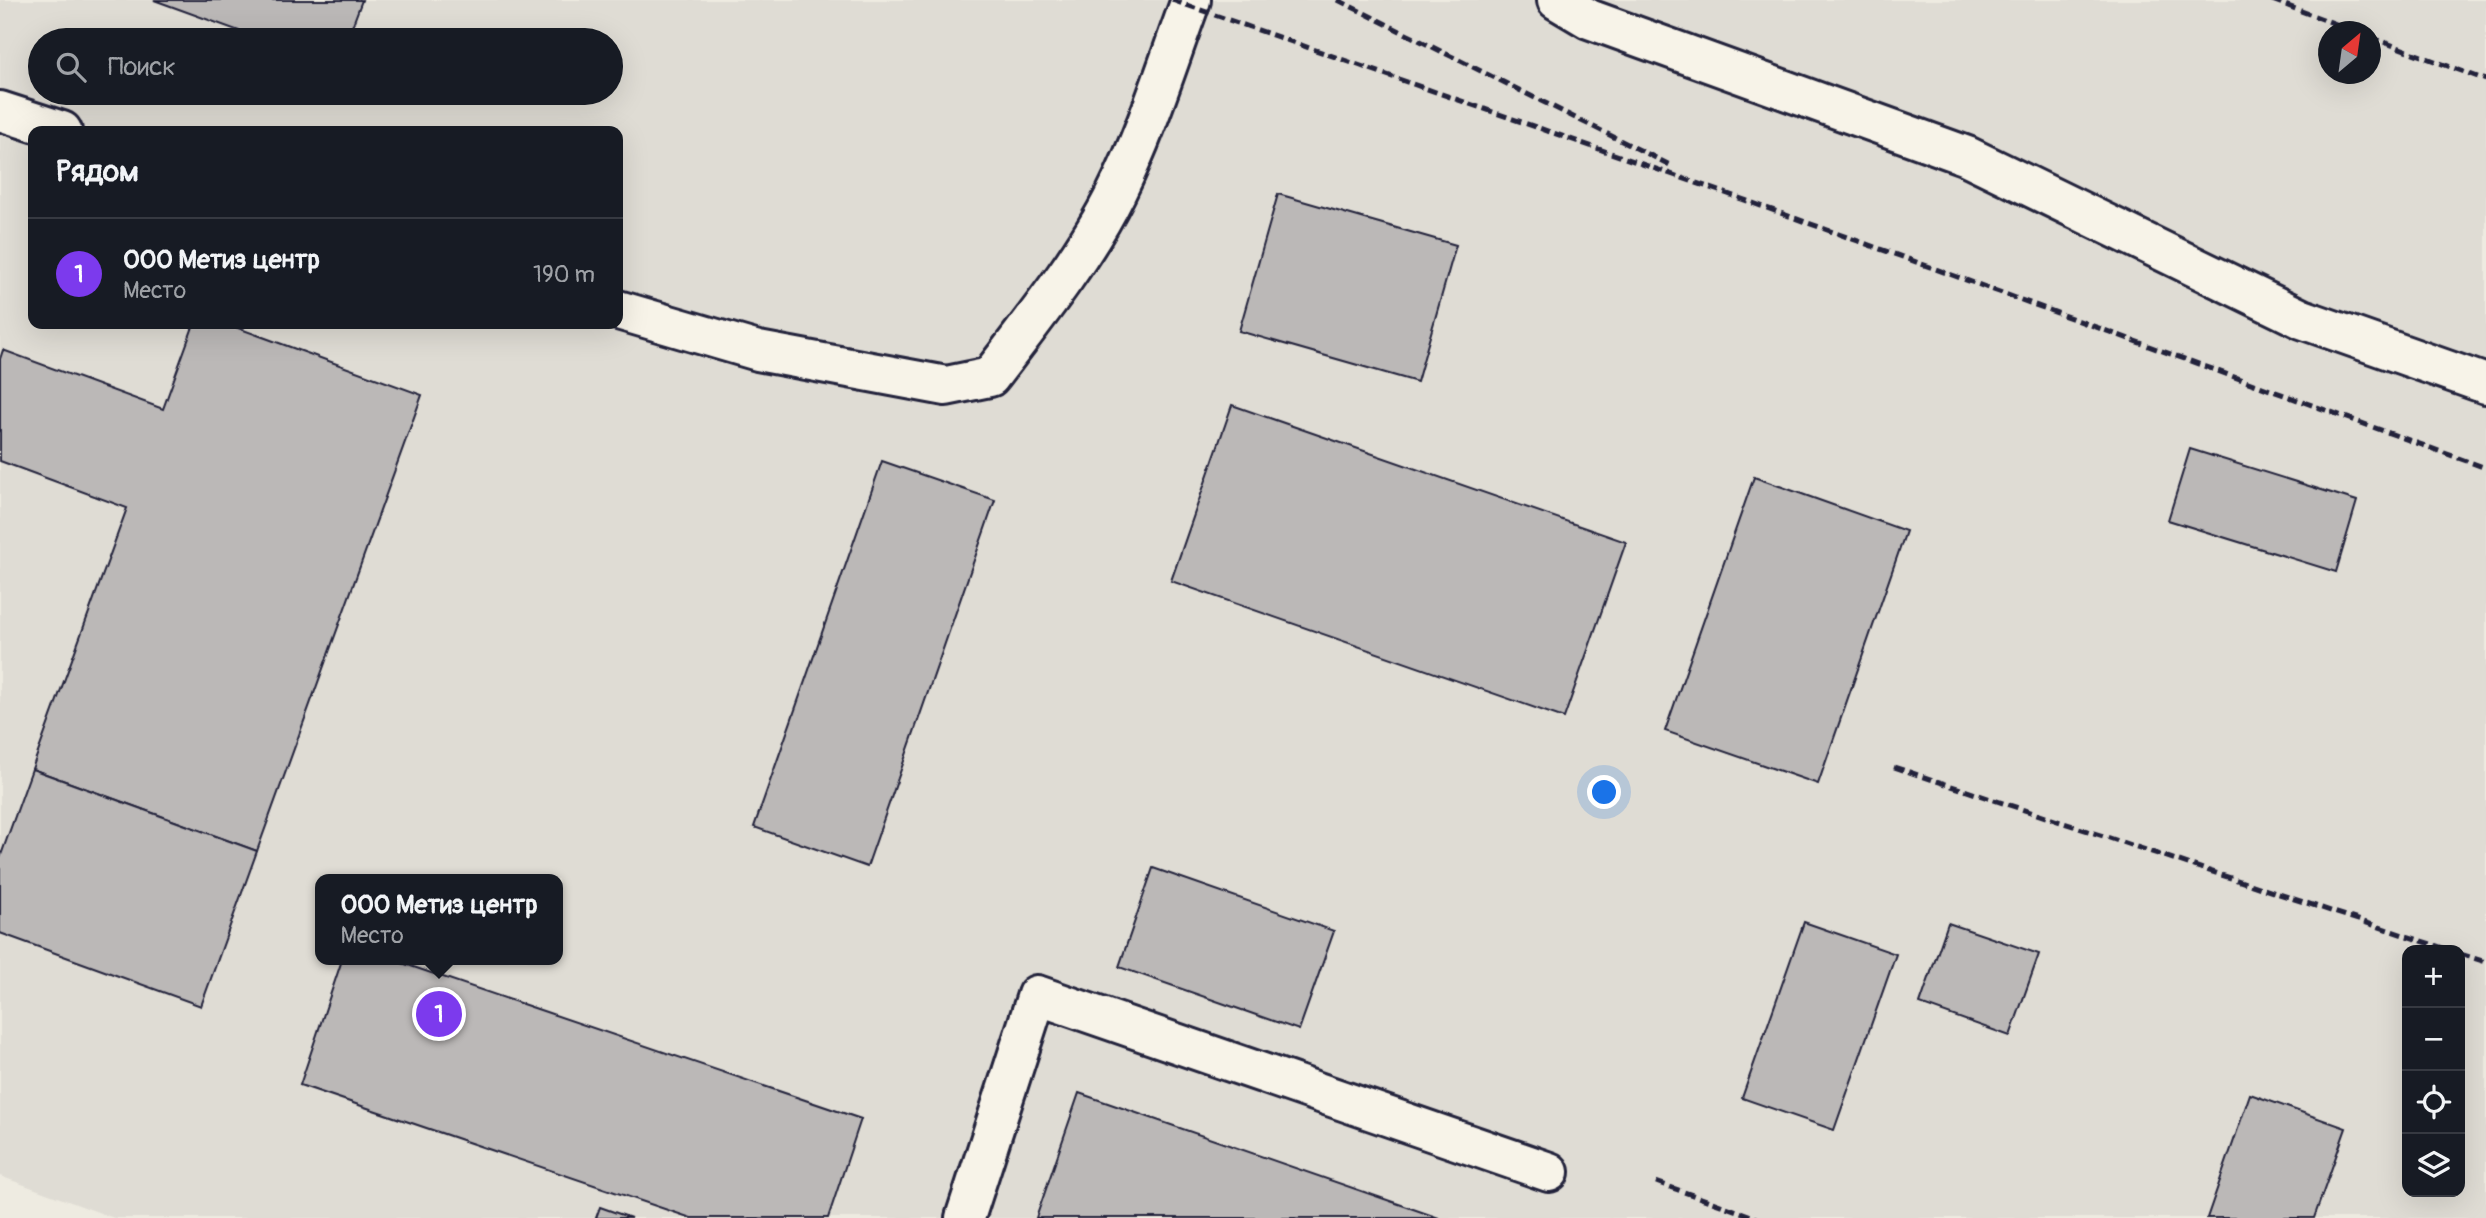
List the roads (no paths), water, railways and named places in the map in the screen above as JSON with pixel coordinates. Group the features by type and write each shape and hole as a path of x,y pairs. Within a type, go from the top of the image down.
{"lane":[{"path":"623,311 758,351 946,386 990,377 1079,254 1115,195 1142,136 1191,0"},
{"path":"1557,0 1590,19 1967,156 2302,318 2486,384"},
{"path":"0,111 46,126"},
{"path":"965,1218 1037,995 1549,1172"}],"railway":[{"path":"1172,0 1728,194 2486,468"},
{"path":"1338,0 1670,165"},
{"path":"2272,0 2328,21"},
{"path":"2381,41 2486,80"},
{"path":"1894,767 2434,945"},
{"path":"2465,956 2486,962"},
{"path":"1656,1182 1757,1218"}],"place":[{"name":"ООО Метиз центр","path":"439,1014"}]}
